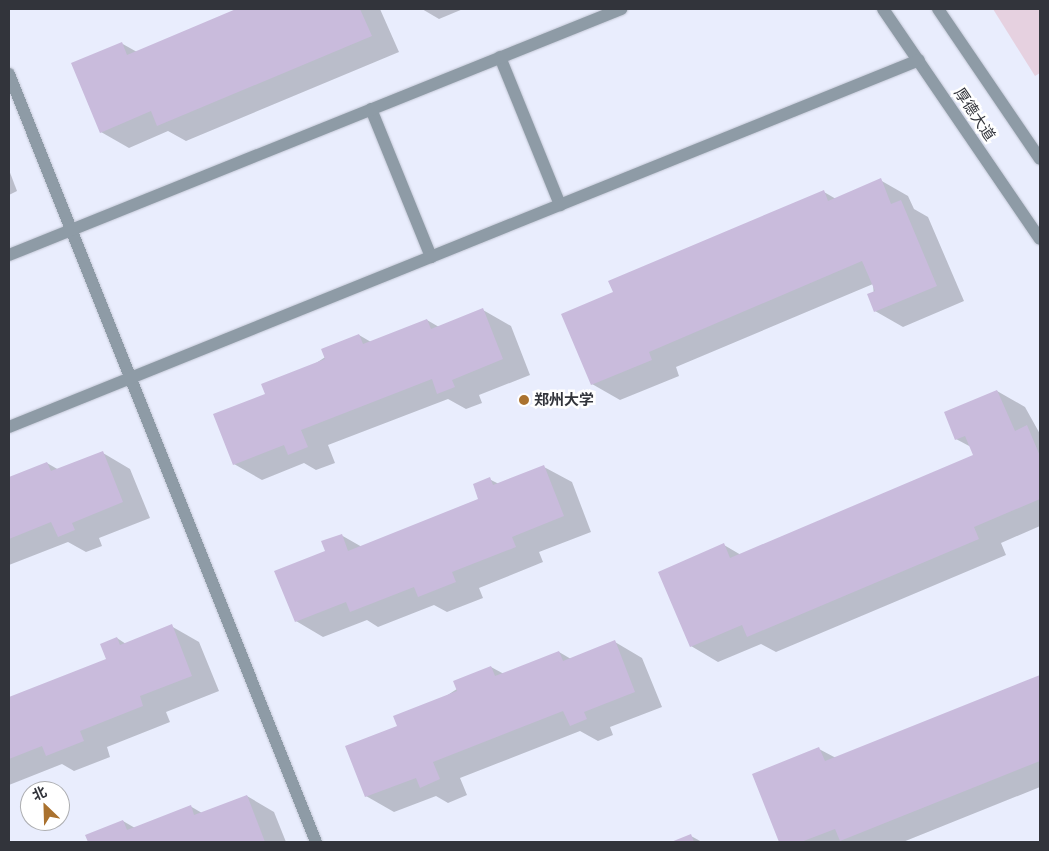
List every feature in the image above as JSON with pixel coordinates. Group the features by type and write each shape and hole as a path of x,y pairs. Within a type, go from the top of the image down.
{"lane":[{"path":"9,255 621,9"},
{"name":"厚德大道","path":"883,9 1040,238"},
{"name":"厚德大道","path":"938,9 1040,159"},
{"path":"500,57 560,205"},
{"path":"9,427 918,60"},
{"path":"9,74 316,842"},
{"path":"371,109 431,257"}],"shaded area":[{"path":"993,9 1040,9 1040,73 1035,76"}],"building":[{"path":"236,9 360,9 372,36 157,126 151,111 100,133 71,63 122,42 127,55"},
{"path":"881,178 891,204 901,200 937,286 874,312 867,294 875,291 862,261 649,352 652,360 591,385 561,314 613,292 608,281 824,190 828,201"},
{"path":"483,308 503,359 452,380 455,387 437,394 432,379 301,430 308,447 288,455 284,445 233,465 213,414 265,394 261,384 325,359 321,349 359,334 363,344 427,319 431,329"},
{"path":"997,390 1015,431 1027,425 1040,456 1040,499 974,527 979,539 747,637 742,625 690,647 658,572 724,543 730,558 973,455 965,436 955,440 944,412"},
{"path":"103,451 123,502 72,523 75,530 58,537 51,522 9,539 9,477 47,462 51,471"},
{"path":"544,465 564,516 512,537 516,547 452,572 456,582 418,597 414,587 350,612 346,602 295,622 274,571 325,551 321,541 342,534 348,551 478,499 473,484 490,477 493,485"},
{"path":"172,624 192,676 140,696 143,706 80,731 84,741 46,756 42,746 9,759 9,697 106,659 100,644 117,637 120,645"},
{"path":"615,640 635,692 584,712 587,719 570,726 563,711 433,762 440,779 420,788 416,778 365,797 345,746 397,726 393,716 457,691 453,681 491,666 495,676 559,651 563,661"},
{"path":"1040,675 1040,761 840,841 835,829 801,842 779,842 752,774 819,747 825,761"},
{"path":"247,795 265,842 88,842 85,835 123,820 127,830 191,805 194,815"},
{"path":"691,834 694,842 671,842"}],"place":[{"name":"郑州大学","path":"524,400"}]}
